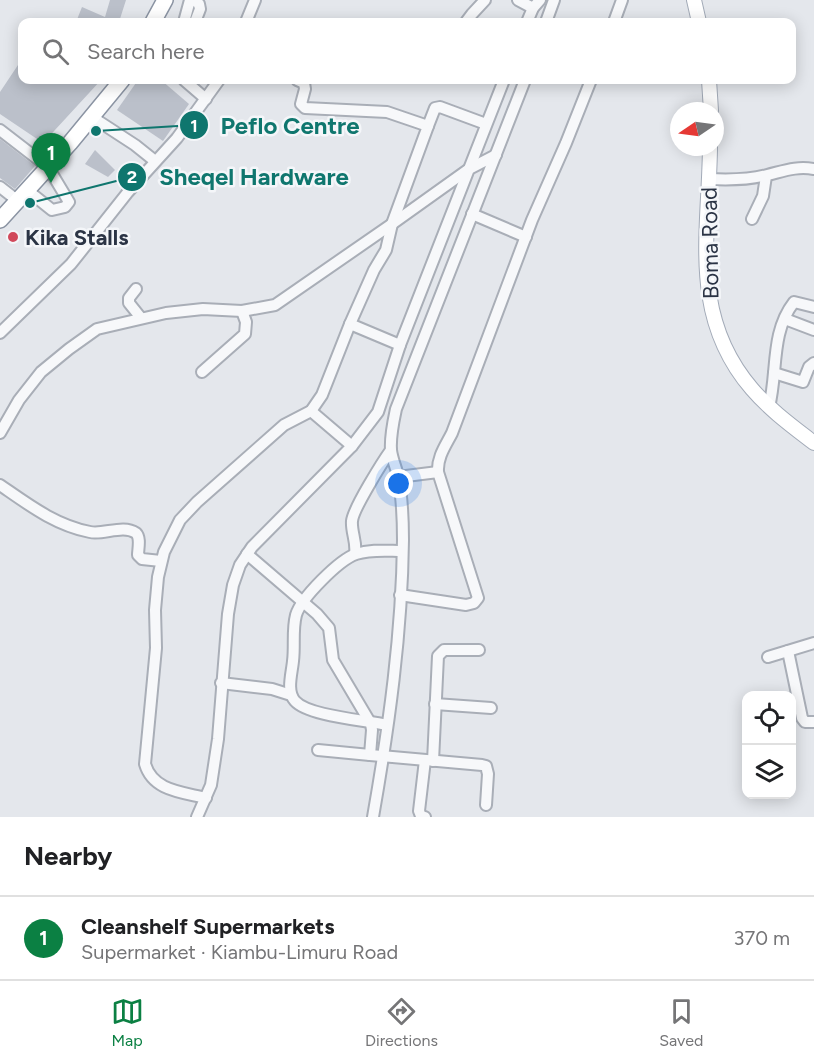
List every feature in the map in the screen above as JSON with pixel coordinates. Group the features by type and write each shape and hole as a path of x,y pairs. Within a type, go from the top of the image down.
{"highway":[{"path":"155,18 165,0"},
{"path":"0,220 119,84"}],"main road":[{"path":"694,0 698,18"},
{"path":"709,84 710,102"},
{"name":"Boma Road","path":"710,156 706,264 713,320 729,357 751,388 769,407 814,443"}],"street":[{"path":"185,18 190,0"},
{"path":"194,0 199,4 200,9 197,18"},
{"path":"248,18 255,0"},
{"path":"469,18 485,0"},
{"path":"518,0 537,4 529,18"},
{"path":"547,18 554,0"},
{"path":"615,18 622,0"},
{"path":"189,84 206,99"},
{"path":"0,333 71,264 154,161 177,138 216,84"},
{"path":"304,84 301,104 305,108 387,112 428,126"},
{"path":"197,817 211,785 228,614 233,585 240,566 252,547 352,446 378,412 400,345 502,84"},
{"path":"373,817 387,725 400,595 402,551 398,477 391,450 394,417 523,84"},
{"path":"400,595 466,605 474,603 477,598 438,465 526,237 589,84"},
{"path":"495,102 513,109"},
{"path":"206,798 165,788 154,781 145,765 156,648 155,610 161,561 180,520 197,502 284,425 311,411 322,395 350,324 374,270 386,250 392,224 435,108 440,107 486,124"},
{"path":"92,117 135,145 154,161"},
{"path":"0,130 48,167 69,201 65,207 52,210 43,202 0,187"},
{"path":"0,433 19,400 36,379 69,349 97,329 141,318 203,309 242,311 275,305 469,169 496,155"},
{"path":"709,179 766,176 796,167 814,169"},
{"path":"752,219 763,196 766,176"},
{"path":"43,202 59,187"},
{"path":"472,214 526,237"},
{"path":"136,290 129,298 129,303 141,318"},
{"path":"769,407 773,392 777,339 785,319 795,302 814,307"},
{"path":"202,372 245,334 246,322 242,311"},
{"path":"785,319 814,330"},
{"path":"350,324 400,345"},
{"path":"774,373 803,382 809,367 814,363"},
{"path":"311,411 352,446"},
{"path":"378,412 394,417"},
{"path":"355,554 356,545 352,528 355,511 391,450"},
{"path":"398,477 438,471"},
{"path":"0,485 55,522 92,532 114,530 133,532 139,538 138,555 142,559 161,561"},
{"path":"387,725 308,711 295,701 291,695 296,618 303,603 330,573 355,554 382,550 402,551"},
{"path":"247,554 275,576 329,628 333,660 372,730 370,755"},
{"path":"768,657 814,644"},
{"path":"425,817 421,816 419,811 429,760 440,652 451,649 479,650"},
{"path":"788,651 802,718 805,722 814,722"},
{"path":"221,683 272,689 291,695"},
{"path":"435,704 491,708"},
{"path":"318,750 486,766 488,774 486,806"}],"building":[{"path":"110,0 126,0 120,18 78,18 82,7 105,17"},
{"path":"18,65 18,84 97,84 43,143 0,114 0,92"},
{"path":"135,84 166,84 189,104 163,141 117,110"},
{"path":"0,139 35,166 15,189 0,178"},
{"path":"95,150 115,170 108,177 85,164"}],"place":[{"name":"Peflo Centre","path":"96,131"},
{"name":"Cleanshelf Supermarkets","path":"51,183"},
{"name":"Sheqel Hardware","path":"30,203"},
{"name":"Kika Stalls","path":"13,237"}]}
